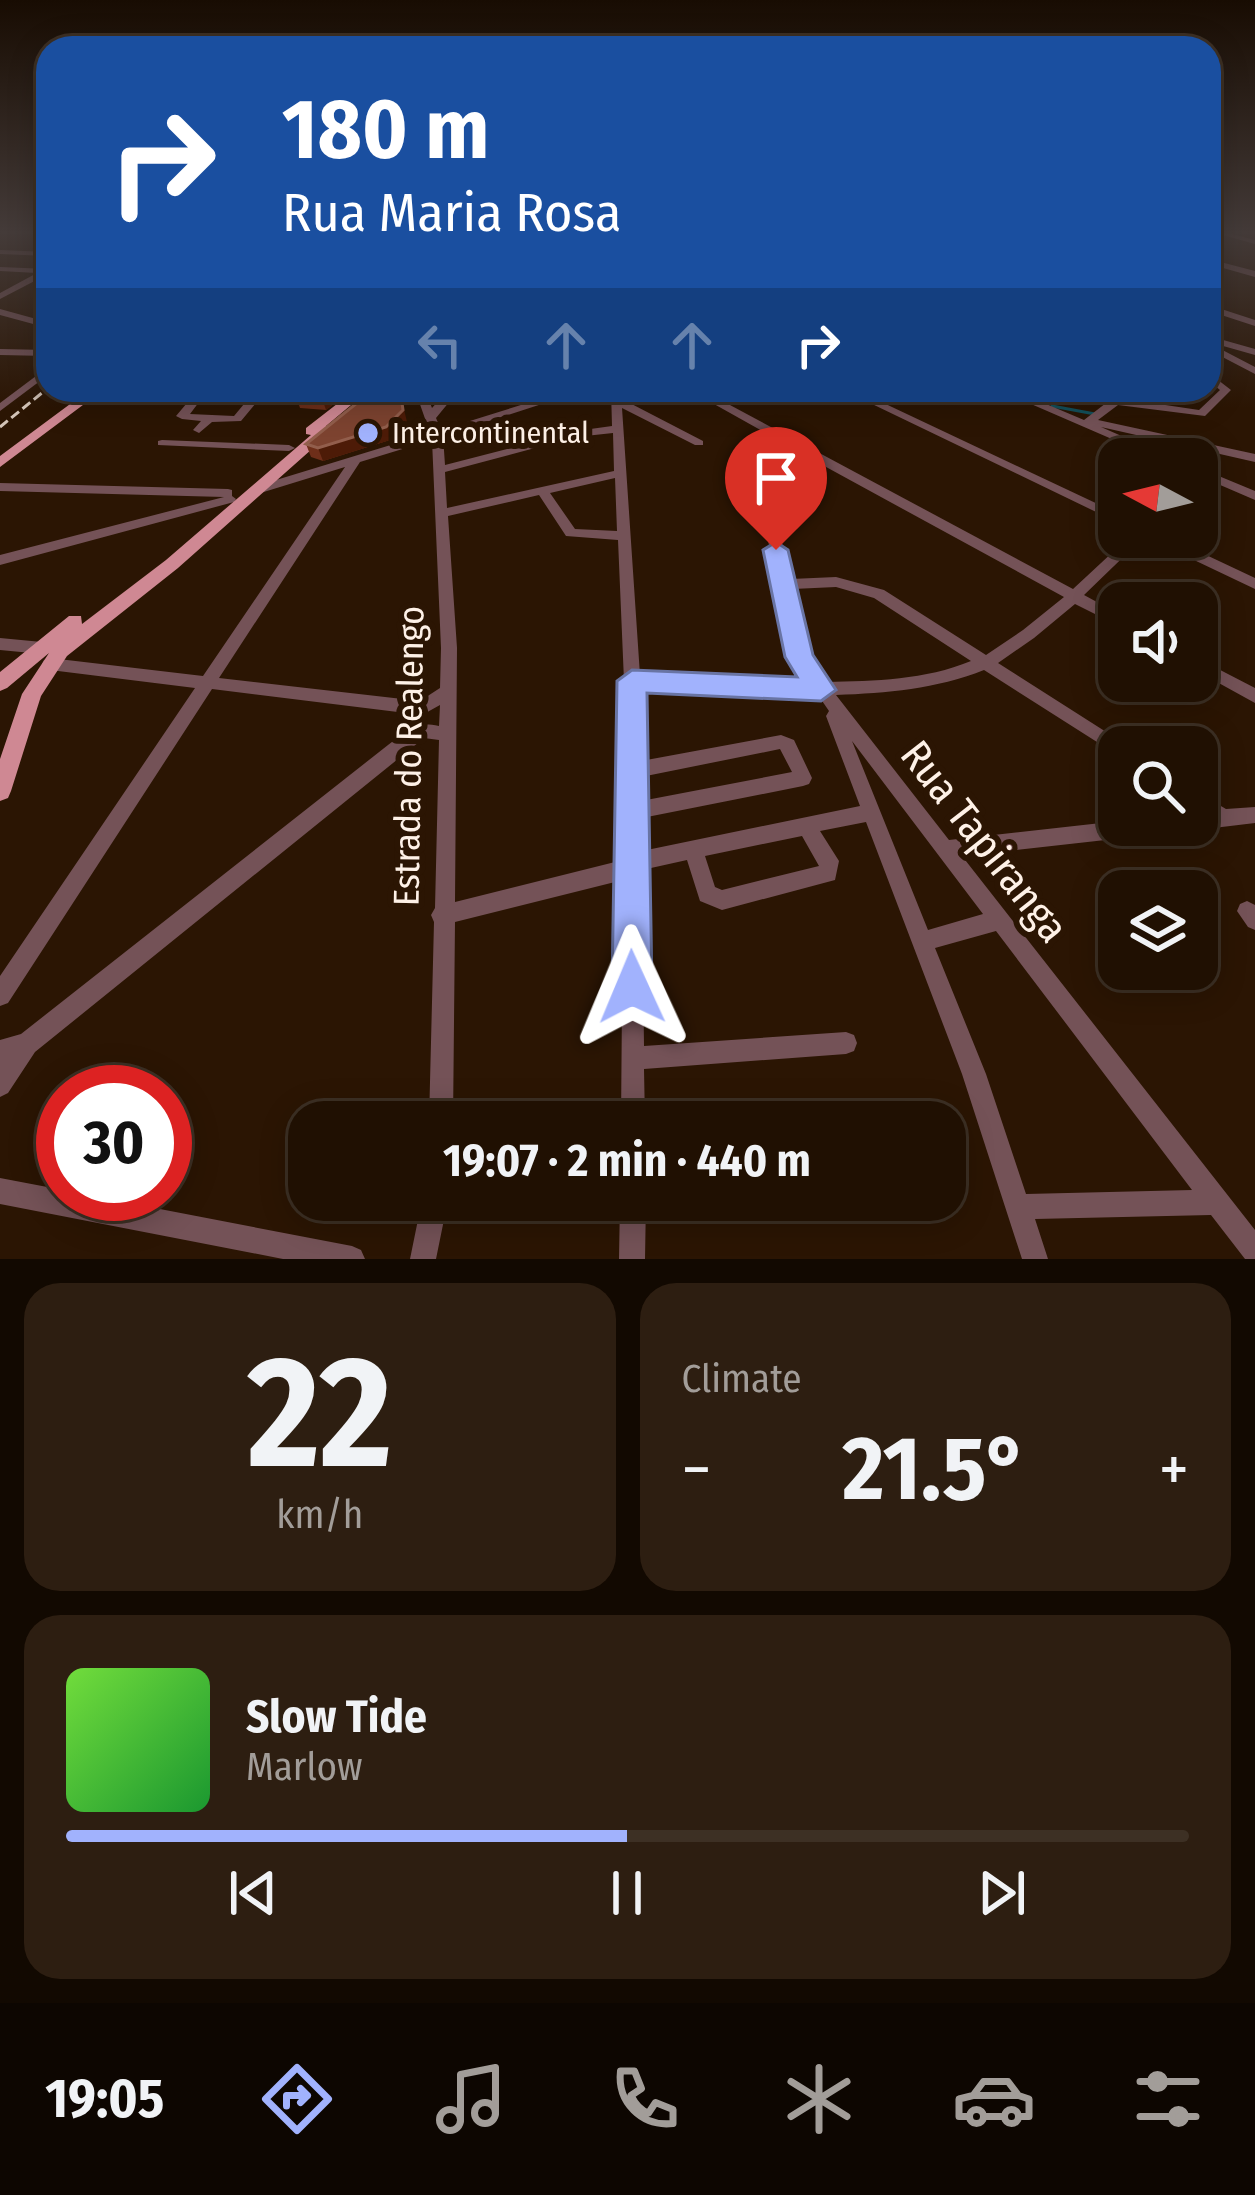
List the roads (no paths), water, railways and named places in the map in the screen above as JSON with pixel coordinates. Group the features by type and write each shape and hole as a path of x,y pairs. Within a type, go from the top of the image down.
{"main road":[{"path":"0,463 81,402"},
{"path":"240,495 347,402"},
{"path":"0,682 28,685 46,671 142,576 360,402"},
{"path":"0,682 46,671"},
{"path":"0,790 46,671"}],"street":[{"path":"1221,310 1255,321"},
{"path":"0,312 36,322"},
{"path":"1221,344 1255,352"},
{"path":"1221,348 1255,371"},
{"path":"4,355 36,354"},
{"path":"0,408 36,379"},
{"path":"0,390 20,392"},
{"path":"193,402 182,416 204,424 237,419 252,402"},
{"name":"Estrada do Realengo","path":"423,402 437,435 444,513 447,692 440,1101"},
{"path":"430,418 444,402"},
{"path":"0,560 354,462 542,402"},
{"path":"617,402 632,681 633,1101"},
{"path":"627,402 699,443"},
{"path":"716,402 1098,610"},
{"path":"873,402 1098,509"},
{"path":"1036,402 1123,438"},
{"path":"1088,422 1114,402"},
{"path":"1122,402 1201,414 1214,402"},
{"path":"1088,422 1255,458"},
{"path":"440,470 577,434 619,429"},
{"path":"162,443 289,448"},
{"name":"Rua Tapiranga","path":"794,445 761,478 800,657 1255,1251"},
{"path":"0,995 354,462"},
{"path":"444,513 621,473"},
{"path":"1218,481 1255,496"},
{"path":"0,487 240,495"},
{"path":"187,510 199,493"},
{"path":"544,493 571,533 624,536"},
{"path":"632,681 823,692 925,678 988,662 1114,558"},
{"path":"1200,558 1255,584"},
{"path":"783,584 836,582 866,587 1098,735"},
{"path":"0,644 46,671 207,682 422,707 447,692"},
{"path":"1218,676 1255,696"},
{"path":"823,692 925,941 1035,1259"},
{"path":"422,707 422,730"},
{"path":"422,730 446,735"},
{"path":"0,1085 27,1044 422,730"},
{"path":"629,812 803,778 784,742 630,771"},
{"path":"441,915 872,812"},
{"path":"1218,814 1225,819"},
{"path":"1218,820 1255,815"},
{"path":"694,852 707,894 722,900 828,873 829,861 808,829"},
{"path":"949,849 1098,832"},
{"path":"925,941 1001,919"},
{"path":"634,1058 846,1043"},
{"path":"0,1051 27,1044"},
{"path":"0,1191 352,1259"},
{"path":"1019,1208 1218,1202"},
{"path":"423,1259 431,1221"},
{"path":"632,1259 633,1221"}],"waterway":[{"path":"1052,406 1095,414"}],"railway":[{"path":"0,427 36,398"}],"place":[{"name":"Intercontinental","path":"368,433"}]}
